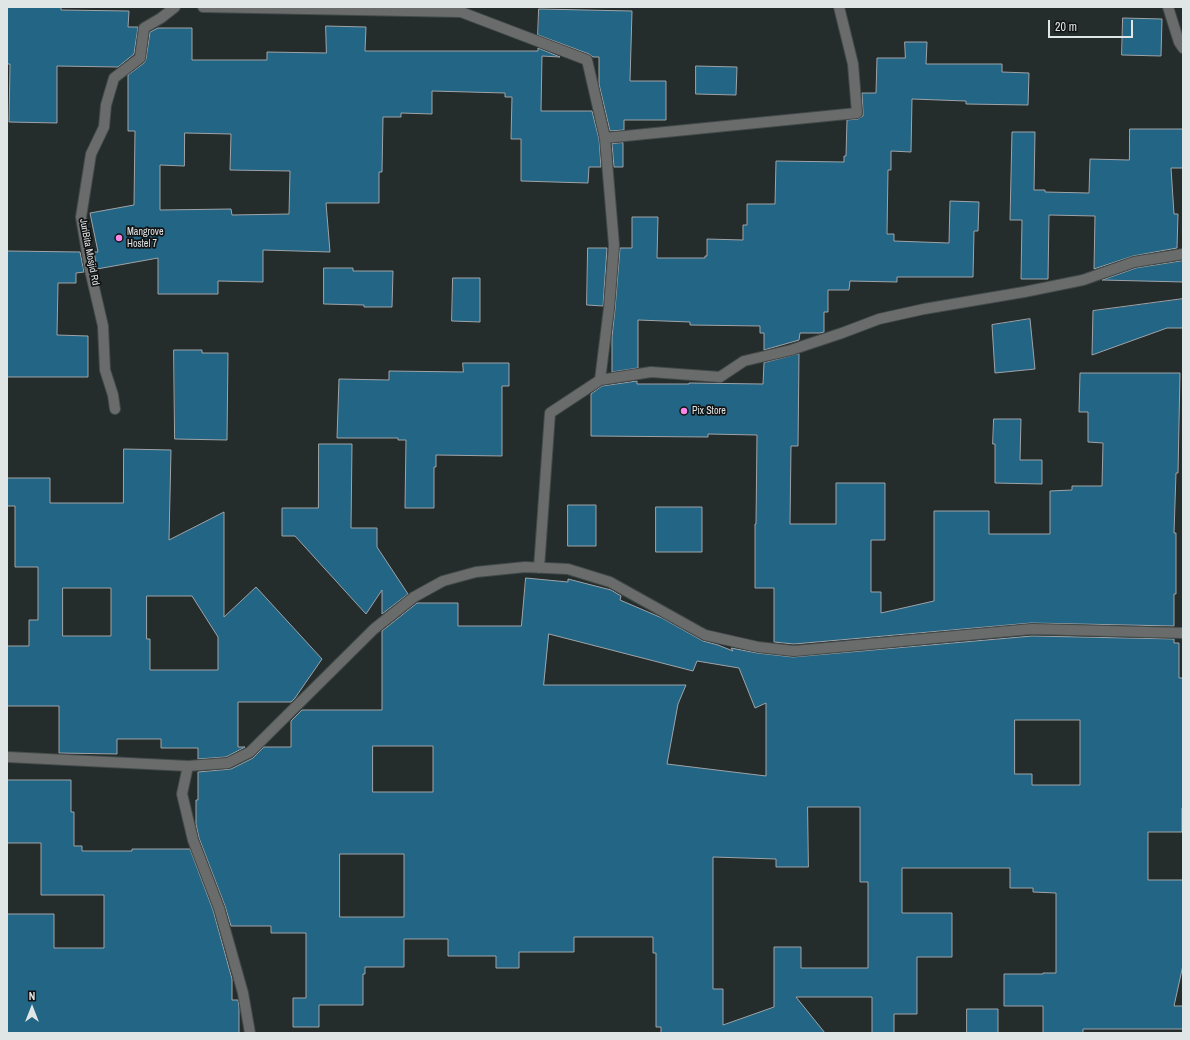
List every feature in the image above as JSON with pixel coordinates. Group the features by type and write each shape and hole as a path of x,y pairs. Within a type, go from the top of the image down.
{"street":[{"name":"JuriBita Mosjid Rd","path":"115,409 113,395 105,370 104,326 90,270 81,216 91,154 104,127 106,105 114,78 140,58 144,28 161,18 175,7"},
{"path":"203,7 461,12 588,60 605,138 614,245 609,308 600,380"},
{"path":"605,138 857,113 853,64 839,7"},
{"path":"1168,7 1179,42 1183,48"},
{"path":"539,568 550,413 600,380 651,372 720,377 744,361 791,350 842,334 879,318 1083,280 1134,262 1183,254"},
{"path":"7,757 188,766 228,764 250,752 374,629 414,597 443,581 476,572 525,567 568,569 610,582 705,635 758,647 794,651 1032,629 1183,633"},
{"path":"188,766 182,794 183,802 193,840 219,908 243,993 250,1033"}],"building":[{"path":"7,7 61,7 61,10 129,11 128,27 138,27 134,54 118,67 57,66 57,123 9,122 10,64 7,64"},
{"path":"539,9 632,11 630,81 666,81 666,120 624,120 624,130 610,131 599,84 599,57 593,57 589,54 538,35"},
{"path":"1123,18 1162,19 1161,56 1122,55"},
{"path":"326,26 366,27 365,51 538,51 538,48 560,57 542,56 541,111 592,111 599,139 601,167 589,167 588,183 521,181 521,139 511,139 512,97 505,97 505,93 432,91 432,114 401,113 401,117 383,117 382,172 379,172 379,203 326,203 330,252 263,250 263,282 218,281 218,294 158,294 158,258 97,269 94,252 98,252 90,213 134,205 135,131 128,131 128,75 144,63 146,59 150,32 158,28 192,28 192,60 267,60 267,52 326,53","holes":["185,133 231,134 230,170 290,171 289,214 232,215 231,209 160,210 160,165 184,166"]},
{"path":"905,42 927,42 926,64 1002,64 1002,72 1029,73 1028,105 966,104 966,101 912,99 911,152 891,151 891,170 888,170 887,234 894,234 894,241 949,243 950,201 979,202 978,231 974,231 973,277 897,277 897,282 850,281 849,290 828,290 828,312 824,312 824,332 800,333 799,340 764,350 764,333 760,333 760,326 690,325 690,322 638,320 638,368 612,372 612,337 620,248 632,248 632,217 658,217 657,258 705,258 705,256 707,256 707,239 743,240 743,225 747,225 747,204 775,204 776,161 844,162 844,156 846,156 847,120 858,119 863,116 862,93 876,93 877,58 905,58"},
{"path":"696,66 737,67 736,95 696,94"},
{"path":"1130,129 1183,129 1183,168 1171,168 1174,214 1178,214 1177,248 1133,256 1094,269 1095,216 1049,215 1048,279 1021,279 1022,220 1010,220 1012,132 1035,132 1034,190 1045,190 1045,192 1089,193 1090,159 1129,160"},
{"path":"623,143 623,167 614,167 612,144"},
{"path":"588,248 607,248 603,306 587,305"},
{"path":"7,251 80,252 84,272 76,273 76,283 58,283 57,335 88,336 88,377 7,377"},
{"path":"1183,261 1183,282 1102,280 1136,268"},
{"path":"324,268 353,268 353,271 393,271 392,307 364,307 364,305 324,304"},
{"path":"453,278 480,278 480,322 452,321"},
{"path":"1183,299 1183,328 1167,328 1092,355 1093,311"},
{"path":"1030,319 1035,369 995,373 992,325"},
{"path":"174,350 202,350 202,353 228,353 227,440 175,439"},
{"path":"799,354 798,446 791,446 790,524 836,524 836,483 885,483 885,540 871,540 871,592 881,592 881,613 934,601 934,511 989,511 989,534 1050,534 1050,491 1072,490 1072,486 1102,486 1103,443 1088,442 1088,412 1079,412 1080,373 1180,373 1178,473 1176,473 1174,533 1176,533 1176,594 1174,594 1174,626 1031,623 794,644 774,642 774,588 755,588 757,435 708,434 708,437 591,436 591,394 602,386 637,381 637,384 763,384 764,363"},
{"path":"463,363 509,363 509,386 502,386 502,456 436,455 436,467 434,467 434,508 405,508 406,440 398,440 398,438 337,438 339,379 389,380 389,371 463,372"},
{"path":"994,419 1021,419 1020,460 1042,460 1042,484 995,483 995,444 993,444"},
{"path":"319,444 352,444 351,528 377,528 377,547 408,594 382,614 382,590 366,614 295,536 282,536 282,508 318,508"},
{"path":"124,449 171,450 169,540 224,512 224,617 256,587 322,659 291,702 238,702 238,747 245,747 226,757 198,759 198,748 161,748 161,739 117,739 117,754 59,753 59,706 7,706 7,646 29,646 29,620 38,620 38,567 15,567 15,506 7,506 7,478 50,478 50,503 123,503","holes":["63,588 111,588 111,636 63,636","147,596 192,596 218,637 218,670 150,670 150,639 147,639"]},
{"path":"568,505 596,505 596,546 568,546"},
{"path":"656,507 702,507 702,552 656,552"},
{"path":"526,578 568,582 568,579 611,590 621,596 620,600 662,618 703,641 733,651 731,648 757,653 793,657 1032,636 1174,639 1174,643 1179,643 1179,678 1183,678 1182,832 1148,832 1148,880 1183,880 1183,965 1174,1006 1183,1006 1183,1029 1083,1029 1083,1033 1043,1033 1043,1006 1004,1006 1004,974 1056,973 1056,893 1033,892 1033,888 1010,888 1010,868 902,868 902,913 952,913 952,957 917,957 917,1014 894,1014 894,1033 872,1033 872,997 796,997 825,1033 661,1033 661,1027 656,1027 656,953 653,953 653,937 574,937 574,952 519,952 519,968 496,968 496,956 448,956 448,939 404,939 404,967 365,967 365,974 363,974 363,1005 319,1005 319,1027 293,1027 293,998 306,998 306,933 271,933 271,926 231,926 199,838 196,824 198,772 231,769 253,758 264,747 291,747 291,721 302,710 382,710 382,631 417,603 458,603 458,626 521,626","holes":["549,634 693,671 697,661 739,668 755,708 766,703 766,776 667,764 678,704 686,685 544,685","1015,720 1080,720 1080,785 1032,785 1032,774 1015,774","373,746 433,746 433,792 373,792","808,807 860,807 860,882 868,882 868,968 801,968 801,947 774,947 774,1007 723,1025 723,989 713,989 713,857 776,859 776,867 808,867","340,854 404,854 404,917 340,917"]},
{"path":"7,780 71,780 71,812 74,812 74,846 82,846 82,851 190,849 213,910 232,979 232,1000 238,1000 239,1033 7,1033 7,914 54,914 54,948 104,948 104,895 41,895 41,843 7,843"},
{"path":"967,1009 998,1009 998,1033 967,1033"}],"place":[{"name":"Mangrove Hostel 7","path":"119,238"},
{"name":"Pix Store","path":"684,411"}]}
